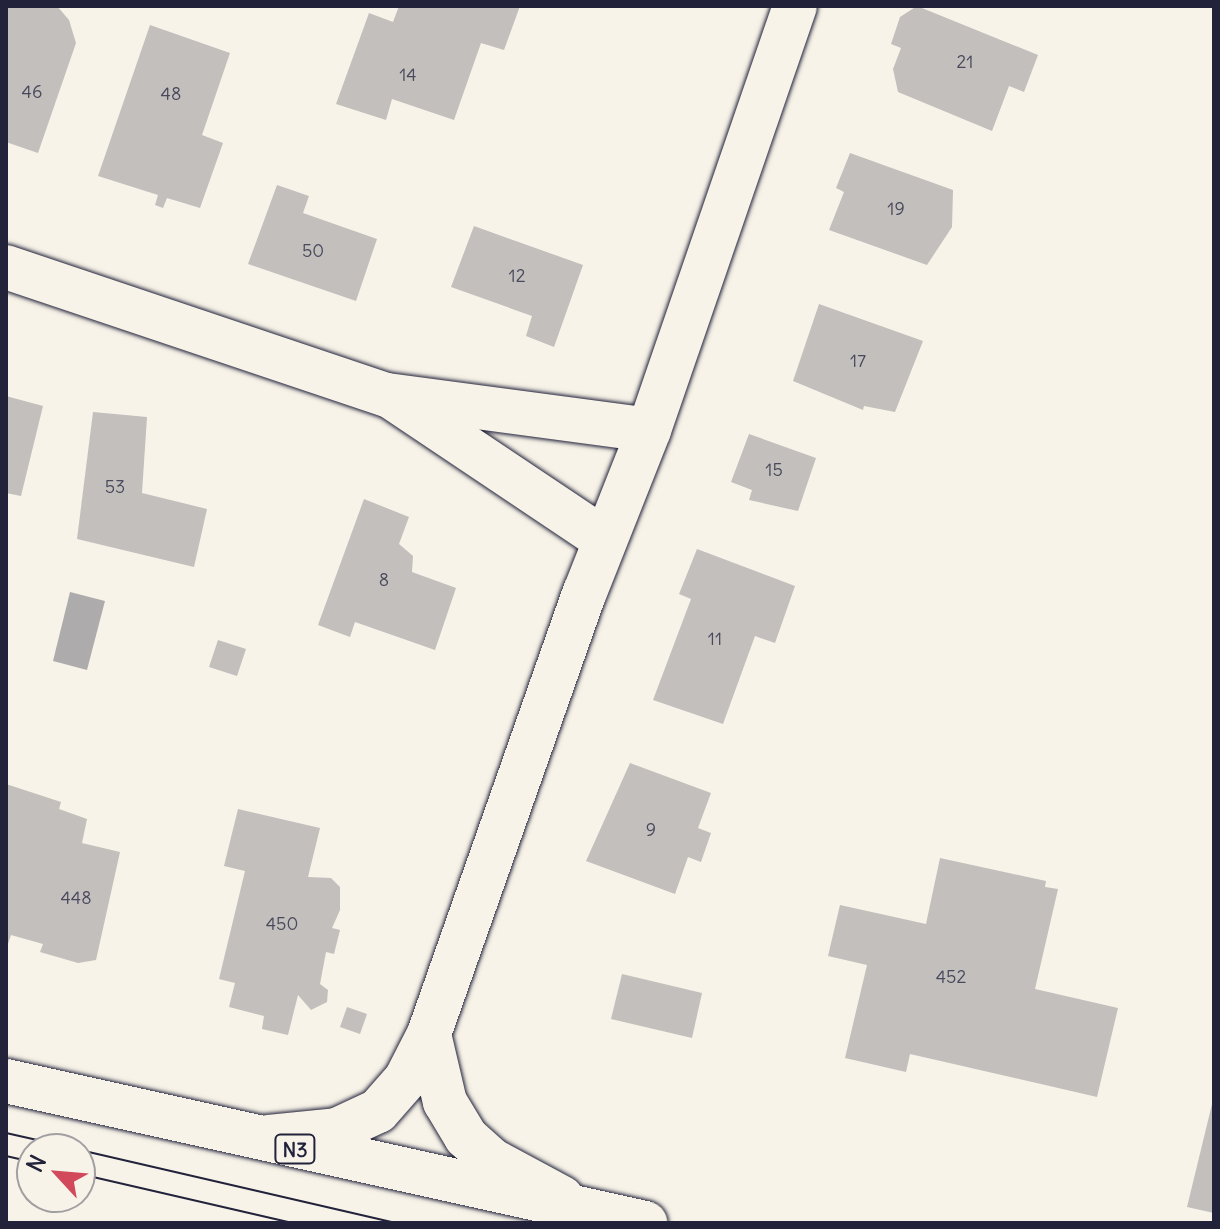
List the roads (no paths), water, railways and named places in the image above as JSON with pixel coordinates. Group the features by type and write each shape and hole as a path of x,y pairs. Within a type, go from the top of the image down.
{"street":[{"path":"249,1139 337,1130 378,1111 406,1079 429,1034 605,540 649,430 795,6"},
{"path":"6,267 387,395 649,430"},
{"path":"387,395 605,540"},
{"path":"429,1034 445,1102 466,1137 493,1161 586,1211"},
{"name":"N3","path":"6,1081 249,1139 645,1223"}],"tram line":[{"path":"6,1133 16,1135"},
{"path":"96,1154 395,1223"},
{"path":"6,1156 16,1158"},
{"path":"96,1178 292,1223"}]}
